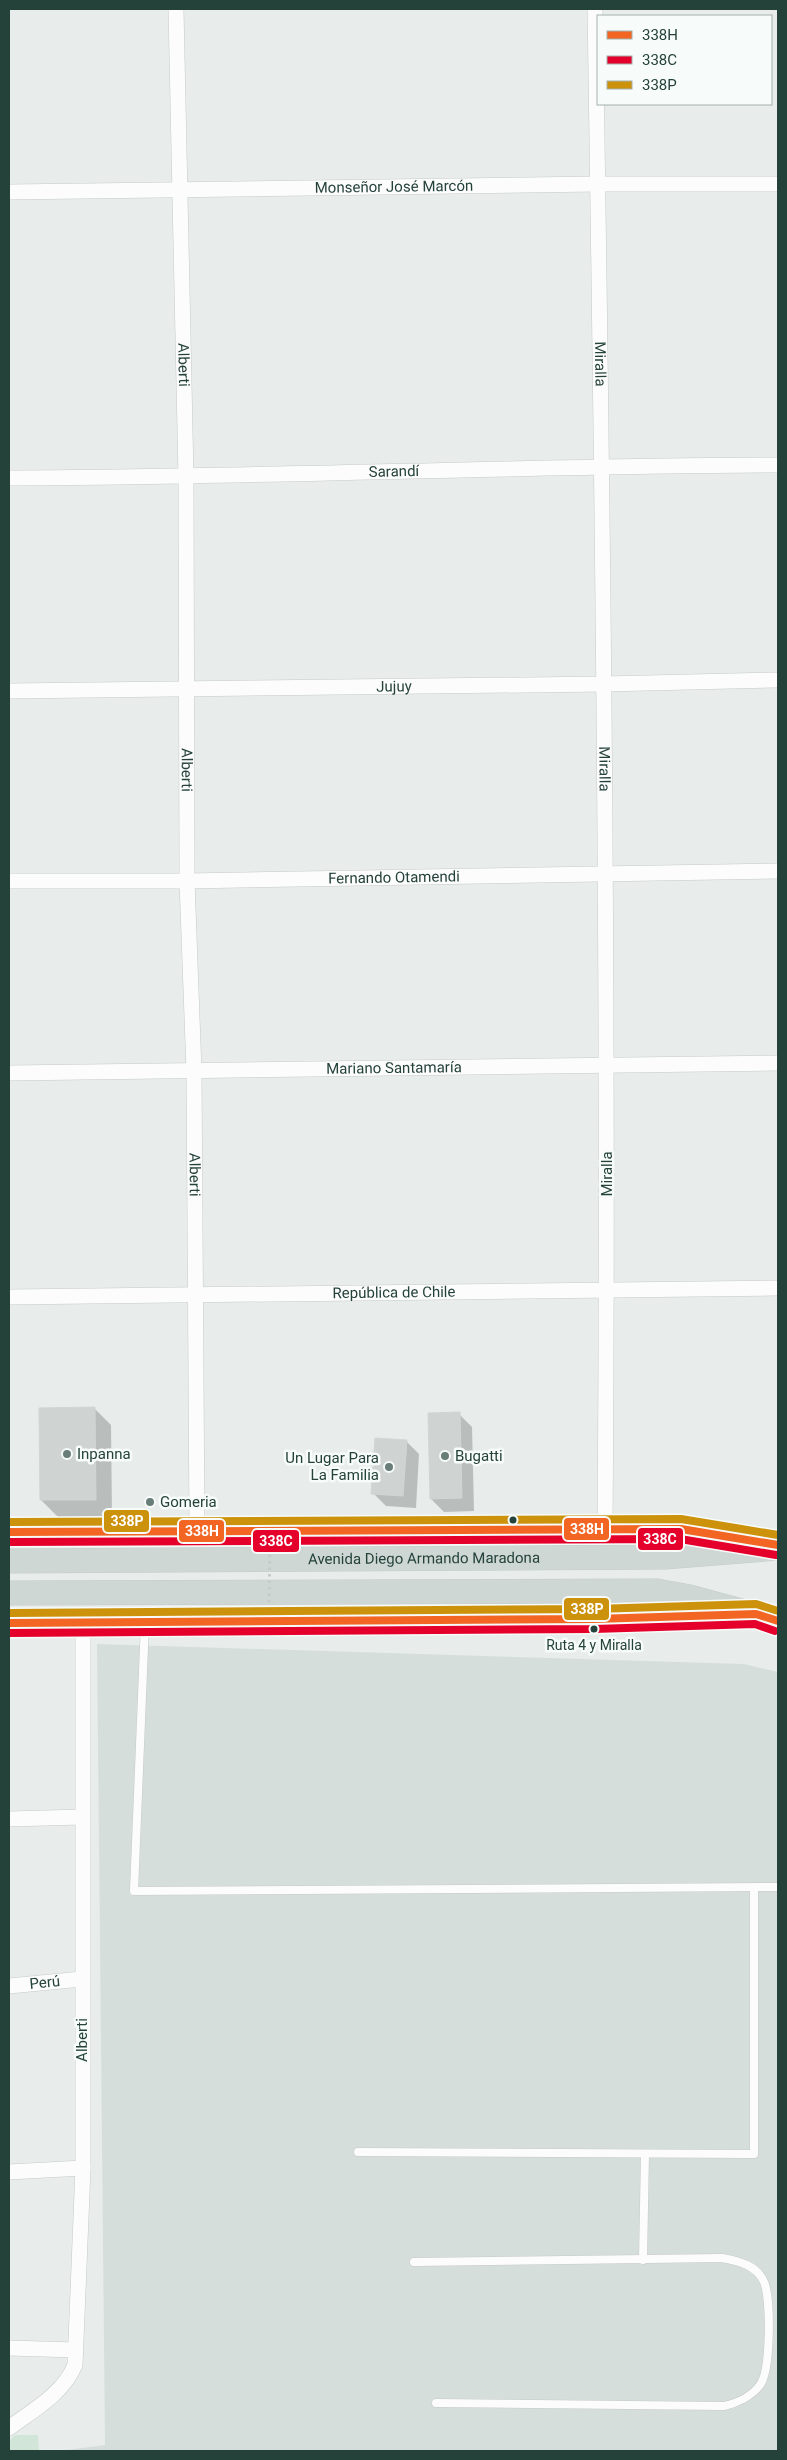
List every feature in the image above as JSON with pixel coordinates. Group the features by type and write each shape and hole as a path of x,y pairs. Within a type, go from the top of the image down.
{"main road":[{"name":"Avenida Diego Armando Maradona","path":"9,1561 665,1557 778,1546"},
{"path":"9,1593 657,1591 756,1614 778,1621"}],"street":[{"name":"Alberti","path":"176,9 182,190 188,688 187,881 194,1072 194,1296 198,1530"},
{"name":"Miralla","path":"595,9 603,466 604,874 607,1066 605,1529"},
{"name":"Monseñor José Marcón","path":"9,192 598,184 778,184"},
{"name":"Sarandí","path":"9,478 186,477 603,466 778,465"},
{"name":"Jujuy","path":"9,691 604,684 778,680"},
{"name":"Fernando Otamendi","path":"9,881 187,881 778,870"},
{"name":"Mariano Santamaría","path":"9,1073 778,1063"},
{"name":"República de Chile","path":"9,1297 778,1288"},
{"name":"Avenida Diego Armando Maradona","path":"9,1532 681,1529 778,1546"},
{"path":"9,1623 594,1619 756,1614"},
{"name":"Alberti","path":"9,2428 57,2392 69,2379 75,2365 83,2168 83,1621"},
{"path":"9,1819 82,1817"},
{"name":"Perú","path":"9,1986 82,1979"},
{"path":"9,2172 83,2168"},
{"path":"9,2348 76,2350"}],"lane":[{"path":"145,1623 134,1891 778,1887"},
{"path":"358,2152 754,2154 754,1887"},
{"path":"643,2260 645,2154"},
{"path":"414,2262 722,2258 739,2261 759,2274 764,2282 768,2296 767,2367 759,2387 736,2403 724,2406 436,2403"}],"path":[{"path":"269,1609 270,1541"}],"shaded area":[{"path":"97,1644 744,1664 778,1672 778,2451 59,2451 105,2445"}],"green space":[{"path":"15,2435 38,2435 39,2451 9,2451 9,2441"}],"building":[{"name":"Inpanna","path":"95,1407 96,1500 40,1500 39,1408"},
{"name":"Bugatti","path":"460,1412 462,1498 430,1499 428,1413"},
{"name":"Un Lugar Para La Familia","path":"375,1438 407,1440 403,1496 371,1494"}],"transit line":[{"name":"338P","path":"9,1522 681,1519 778,1535"},
{"name":"338H","path":"9,1532 681,1529 778,1545"},
{"name":"338C","path":"9,1542 680,1539 776,1555"},
{"name":"338P","path":"9,1613 594,1609 756,1604 778,1611"},
{"name":"338H","path":"9,1623 594,1619 756,1614 778,1621"},
{"name":"338C","path":"9,1633 594,1629 755,1624 775,1631"}],"place":[{"name":"Inpanna","path":"67,1454"},
{"name":"Bugatti","path":"445,1456"},
{"name":"Un Lugar Para La Familia","path":"389,1467"},
{"name":"Gomeria","path":"150,1502"},
{"name":"Ruta 4 y Miralla","path":"594,1629"}]}
